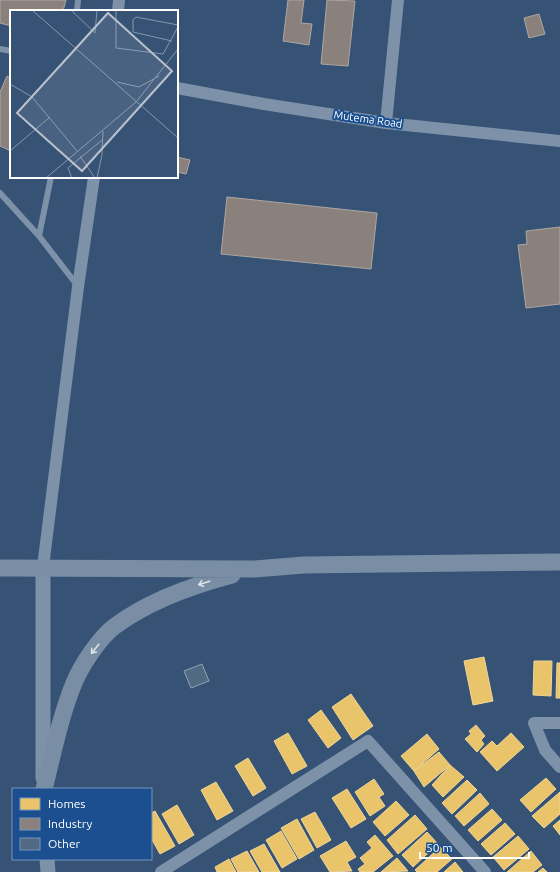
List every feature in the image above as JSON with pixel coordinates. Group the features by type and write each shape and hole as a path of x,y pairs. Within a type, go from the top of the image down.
{"main road":[{"path":"0,568 255,569 304,565 560,562"},
{"path":"43,788 74,683 92,652 114,627 161,599 204,582 255,569"}],"street":[{"path":"118,10 120,0"},
{"path":"386,123 398,0"},
{"name":"Mutema Road","path":"178,88 264,104 386,123 560,141"},
{"path":"43,788 43,567 78,287 94,178"},
{"path":"560,723 534,723 545,750 560,767"},
{"path":"161,872 368,741 485,872"},
{"path":"47,860 48,872"}],"lane":[{"path":"77,10 78,0"},
{"path":"0,49 10,51"},
{"path":"39,236 51,178"},
{"path":"0,193 39,236 78,287"}],"building: Homes":[{"path":"484,657 493,701 473,705 464,661"},
{"path":"534,661 552,661 551,696 533,695"},
{"path":"557,663 560,663 560,698 556,698"},
{"path":"351,694 373,726 353,740 332,707"},
{"path":"321,710 341,738 328,748 308,720"},
{"path":"476,725 485,736 481,740 484,744 477,752 465,739 471,734 469,731"},
{"path":"288,733 307,766 292,774 274,741"},
{"path":"511,733 524,747 497,771 480,752 492,741 497,746"},
{"path":"427,734 439,749 414,771 401,756"},
{"path":"439,752 450,765 424,787 414,771"},
{"path":"248,758 266,788 253,796 235,766"},
{"path":"450,765 464,777 443,797 432,785"},
{"path":"546,778 556,789 531,812 520,800"},
{"path":"374,779 384,794 379,797 385,806 370,816 355,792"},
{"path":"467,780 477,790 452,814 442,803"},
{"path":"216,782 233,811 217,820 201,790"},
{"path":"347,789 366,819 351,828 332,798"},
{"path":"560,792 560,814 544,828 532,816"},
{"path":"480,793 489,804 464,826 455,816"},
{"path":"396,801 409,815 385,836 373,822"},
{"path":"177,805 194,835 179,844 162,814"},
{"path":"492,809 502,820 478,841 468,830"},
{"path":"155,811 175,846 160,854 152,840 152,812"},
{"path":"315,812 331,840 317,848 301,819"},
{"path":"415,815 427,829 398,854 387,840"},
{"path":"297,819 314,850 299,859 281,828"},
{"path":"560,820 560,835 553,826"},
{"path":"505,823 515,834 491,855 481,844"},
{"path":"281,831 297,859 282,868 266,840"},
{"path":"427,832 438,844 413,867 402,855"},
{"path":"375,835 393,856 373,872 360,872 358,869 365,864 360,858 372,848 367,842"},
{"path":"518,836 529,849 504,870 493,857"},
{"path":"346,841 356,857 347,862 352,871 330,872 320,856"},
{"path":"264,844 280,872 262,872 250,851"},
{"path":"440,847 452,859 437,872 417,872 415,870"},
{"path":"247,851 259,872 238,872 231,859"},
{"path":"531,851 542,865 533,872 507,872"},
{"path":"397,858 408,871 381,872"},
{"path":"229,859 236,872 217,872 215,867"},
{"path":"455,862 463,872 444,872"},
{"path":"543,868 547,872 538,872"}],"building: Industry":[{"path":"0,0 66,0 63,10 10,10 10,26 0,23"},
{"path":"288,0 304,0 301,23 312,24 309,45 283,41"},
{"path":"327,0 355,1 348,66 321,64"},
{"path":"539,14 545,34 529,38 524,18"},
{"path":"7,76 10,78 10,151 0,146 0,92"},
{"path":"178,157 190,160 186,174 178,172"},
{"path":"227,197 377,213 371,269 221,254"},
{"path":"560,227 560,304 526,308 518,245 527,244 526,231"}],"building: Other":[{"path":"202,664 209,681 191,688 184,671"}]}
